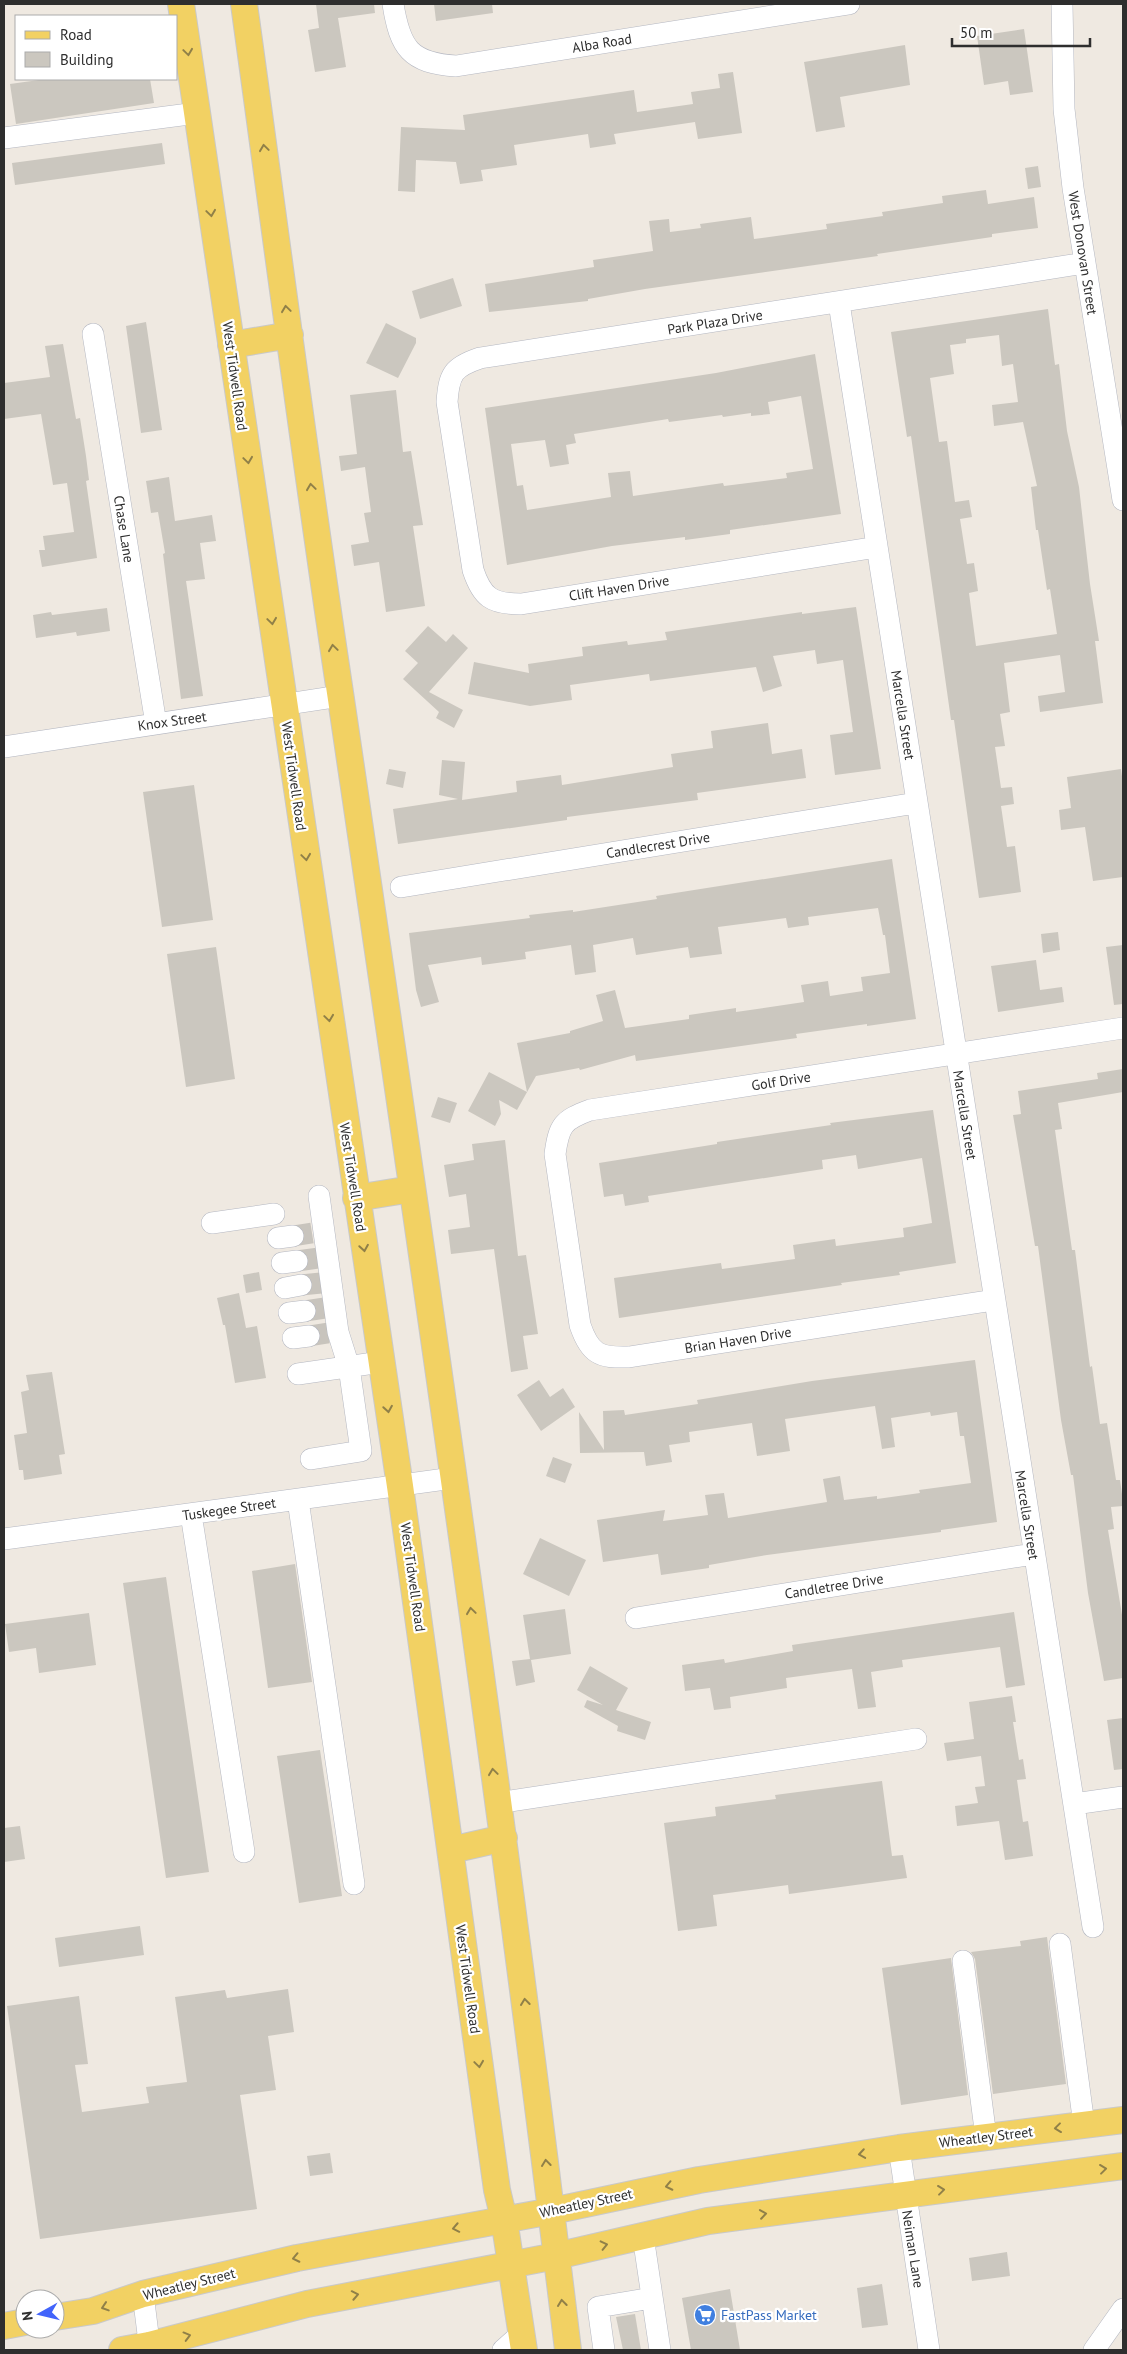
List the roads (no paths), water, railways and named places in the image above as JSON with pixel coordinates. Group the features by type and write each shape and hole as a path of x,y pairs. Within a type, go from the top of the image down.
{"main road":[{"name":"West Tidwell Road","path":"181,4 400,1486 494,2171 504,2219 523,2342"},
{"path":"244,4 340,696 454,1478 504,1838 568,2350"},
{"path":"231,345 290,335"},
{"path":"356,1198 412,1190"},
{"path":"451,1850 504,1838"},
{"name":"Wheatley Street","path":"65,2315 93,2311 143,2294 297,2258 504,2219 552,2212 699,2180 898,2148 1123,2120"},
{"path":"122,2350 150,2348 307,2304 556,2256 708,2221 1123,2166"}],"street":[{"name":"Alba Road","path":"393,4 396,22 404,43 418,58 434,65 456,66 817,6 849,4"},
{"name":"West Donovan Street","path":"1062,4 1064,109 1073,188 1123,500"},
{"path":"4,138 196,113"},
{"name":"Park Plaza Drive","path":"458,476 447,402 448,381 456,370 465,363 480,358 1085,263"},
{"name":"Marcella Street","path":"838,303 1092,1927"},
{"name":"Chase Lane","path":"92,334 156,724"},
{"name":"Clift Haven Drive","path":"458,476 472,570 479,588 492,600 506,604 521,604 877,547"},
{"name":"Knox Street","path":"4,747 340,696"},
{"name":"Candlecrest Drive","path":"401,887 916,802"},
{"name":"Golf Drive","path":"568,1244 555,1154 558,1133 568,1118 590,1110 1123,1028"},
{"path":"311,1459 361,1451 349,1367 317,1335 310,1284 323,1258 302,1234 319,1196"},
{"path":"212,1223 274,1214"},
{"name":"Brian Haven Drive","path":"568,1244 580,1325 586,1342 597,1354 611,1358 629,1357 994,1300"},
{"path":"298,1374 381,1362"},
{"name":"Tuskegee Street","path":"4,1539 454,1478"},
{"path":"298,1500 354,1884"},
{"path":"191,1514 244,1852"},
{"name":"Candletree Drive","path":"636,1618 1033,1554"},
{"path":"498,1803 916,1739"},
{"path":"1074,1804 1123,1797"},
{"path":"1060,1944 1084,2125"},
{"path":"963,1961 986,2137"},
{"name":"Neiman Lane","path":"898,2148 929,2350"},
{"path":"643,2236 660,2350"},
{"path":"143,2294 150,2348"},
{"path":"604,2350 598,2307 652,2298"},
{"path":"1094,2350 1123,2309"},
{"path":"503,2350 523,2342"}],"tunnel":[{"path":"293,1236 312,1233"},
{"path":"297,1261 318,1258"},
{"path":"301,1285 321,1283"},
{"path":"305,1311 325,1308"},
{"path":"309,1336 328,1333"}],"place":[{"name":"FastPass Market","path":"705,2315"}]}
